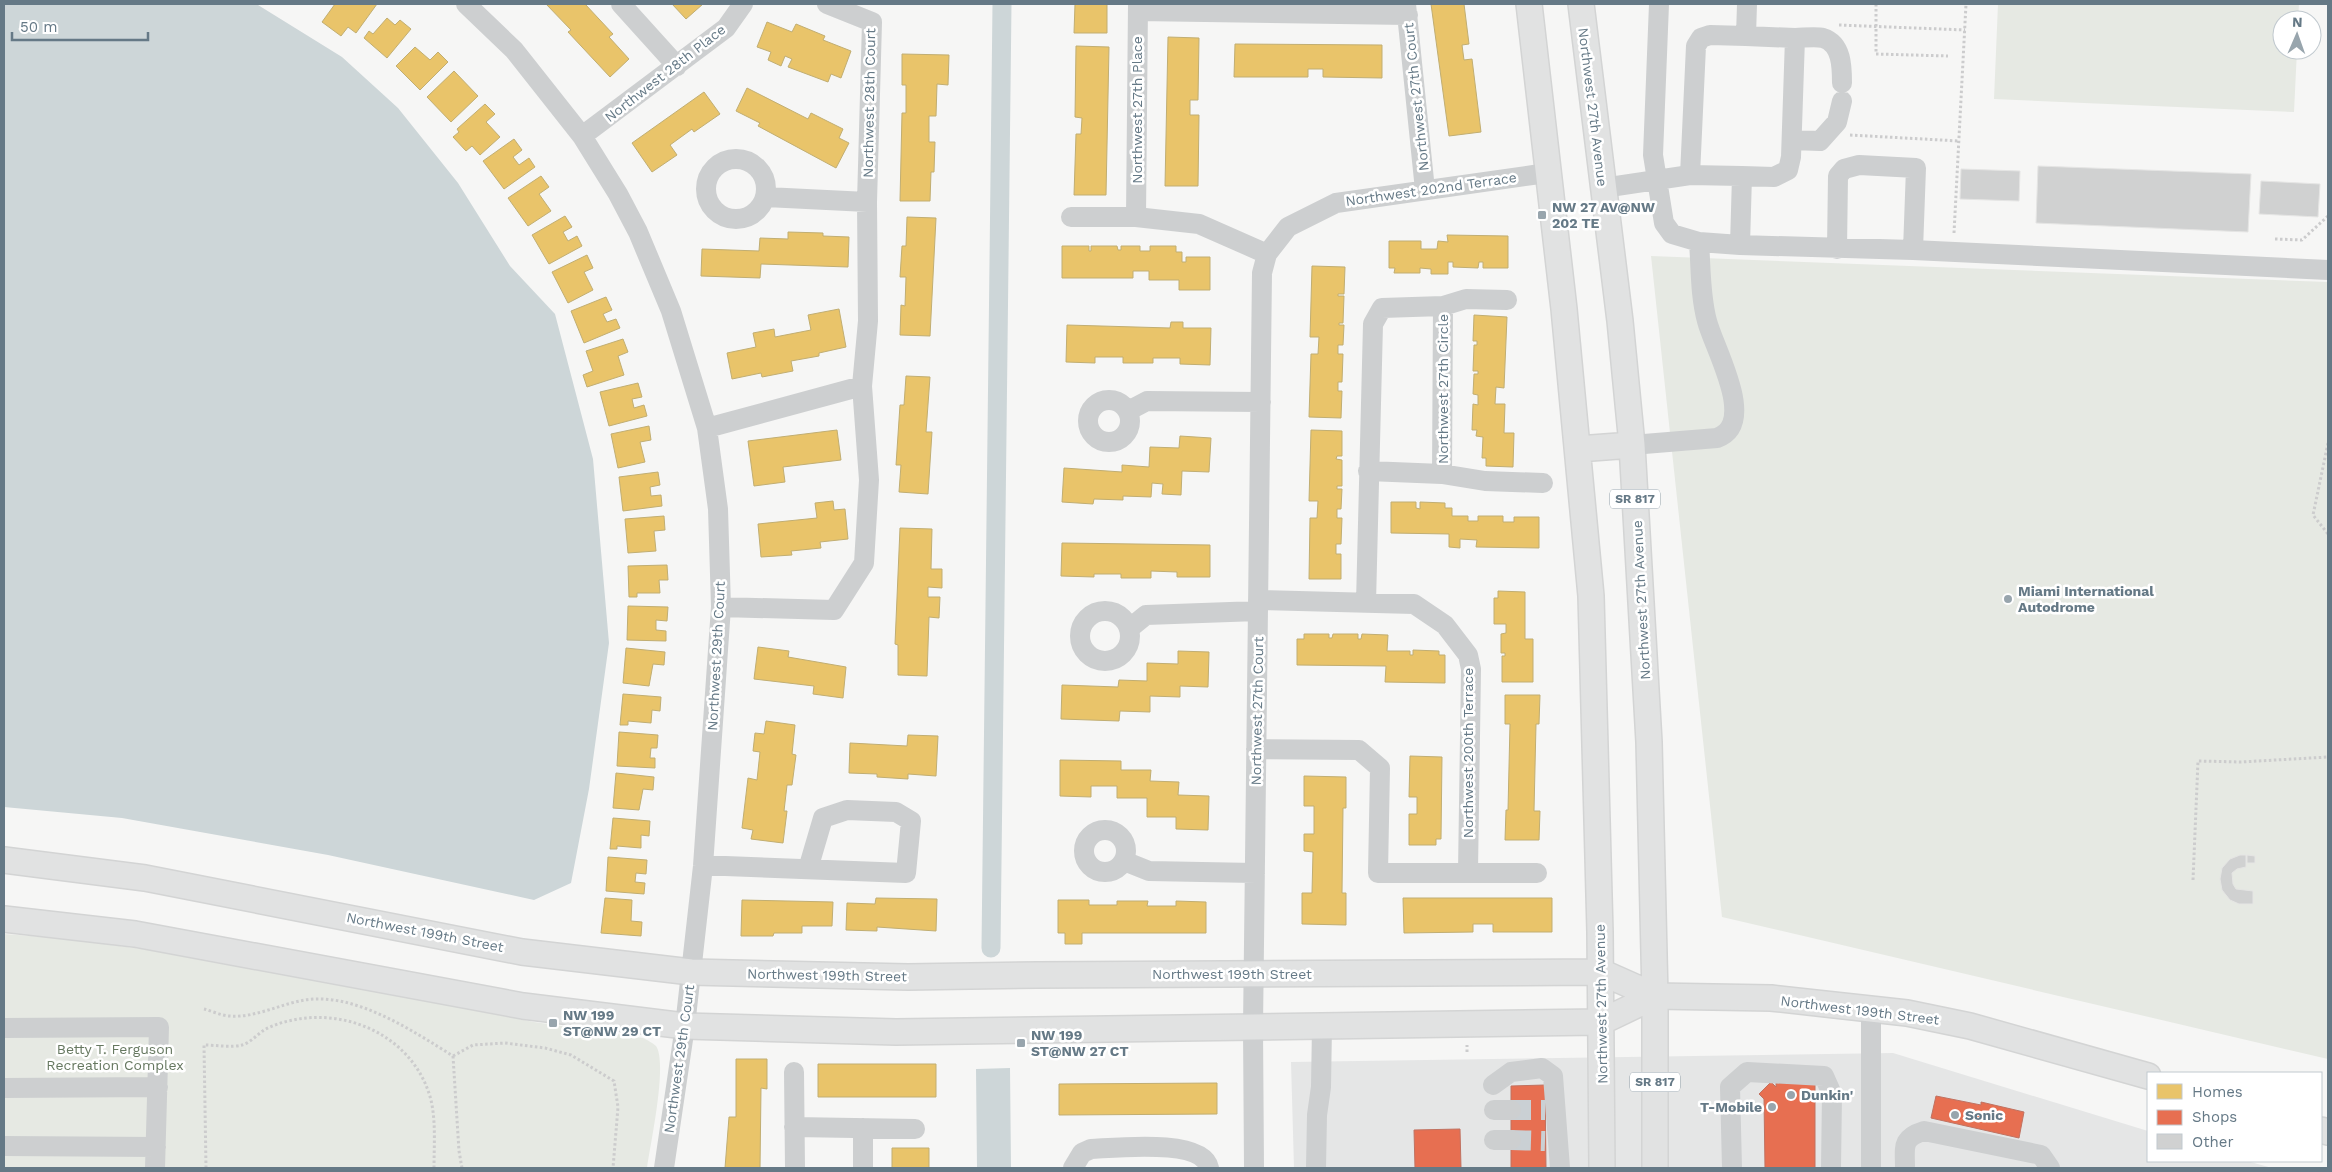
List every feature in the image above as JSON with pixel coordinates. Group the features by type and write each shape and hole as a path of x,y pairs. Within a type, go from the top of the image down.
{"main road":[{"name":"Northwest 27th Avenue","path":"1529,4 1578,449 1591,596 1601,972 1602,1168"},
{"name":"Northwest 27th Avenue","path":"1581,4 1620,321 1632,444 1649,742 1655,996 1655,1168"},
{"path":"1578,449 1632,444"},
{"name":"Northwest 199th Street","path":"4,860 145,878 522,952 692,972 908,978 1601,972 1655,996 1771,998 1907,1013 1970,1026 2147,1076"},
{"name":"Northwest 199th Street","path":"4,919 135,934 523,1006 685,1026 896,1032 1601,1022 1655,996"}],"street":[{"name":"Northwest 29th Court","path":"466,4 514,50 582,136 618,194 653,267 671,311 707,428 718,509 721,607 703,866 692,972 664,1168"},
{"path":"621,4 677,66"},
{"name":"Northwest 28th Place","path":"582,136 726,28 743,4"},
{"name":"Northwest 28th Court","path":"721,607 834,610 864,563 869,480 862,386 868,321 867,202 872,22 827,4"},
{"path":"1659,4 1653,155 1664,223 1672,234 1699,242 1740,245 1913,250 2328,270"},
{"path":"1746,36 1747,4"},
{"path":"1138,7 1407,9"},
{"name":"Northwest 27th Place","path":"1136,217 1138,7"},
{"name":"Northwest 27th Court","path":"1407,9 1426,190"},
{"path":"1690,175 1696,46 1701,38 1710,35 1823,38 1835,46 1842,62 1842,92 1837,122 1820,141 1792,140"},
{"path":"1603,188 1690,175 1774,177 1788,170 1792,140 1795,38"},
{"path":"1837,249 1838,176 1844,169 1859,165 1916,168 1913,250"},
{"name":"Northwest 202nd Terrace","path":"1267,254 1288,228 1336,203 1547,173"},
{"path":"1740,245 1742,176"},
{"path":"766,197 867,202"},
{"path":"1070,217 1136,217 1199,224 1267,254"},
{"path":"1632,444 1717,438 1724,436 1730,430 1734,419 1733,397 1704,309 1699,242"},
{"name":"Northwest 27th Court","path":"1254,1168 1253,1028 1262,273 1267,254"},
{"path":"1443,306 1466,299 1507,300"},
{"name":"Northwest 27th Circle","path":"1366,603 1368,471 1373,324 1382,308 1443,306 1442,474 1368,471"},
{"path":"707,428 862,386"},
{"path":"1128,411 1147,401 1261,402"},
{"path":"1442,474 1485,481 1543,483"},
{"name":"Northwest 200th Terrace","path":"1130,628 1146,615 1258,606 1366,603 1414,604 1445,625 1468,655 1471,669 1468,872"},
{"path":"1256,749 1359,750 1380,768 1378,873 1537,872"},
{"path":"703,866 906,873 911,821 896,812 847,810 823,818 808,869"},
{"path":"1124,861 1149,871 1255,873"},
{"path":"1871,1009 1871,1168"},
{"path":"1316,1168 1322,1026"},
{"path":"4,1028 159,1027 155,1168"},
{"path":"1493,1086 1511,1072 1542,1068 1553,1076 1552,1141 1560,1168"},
{"path":"794,1072 795,1168"},
{"path":"1732,1168 1730,1087 1747,1072 1824,1076 1832,1094 1830,1168"},
{"path":"4,1088 158,1087"},
{"path":"794,1127 916,1129"},
{"path":"863,1128 863,1168"},
{"path":"1905,1168 1906,1141 1911,1135 1924,1131 2041,1155 2050,1168"},
{"path":"4,1146 156,1148"},
{"path":"1073,1168 1082,1153 1091,1149 1178,1148 1199,1155 1208,1164 1209,1168"}],"path":[{"path":"1876,4 1876,54 1948,56"},
{"path":"1954,233 1966,4"},
{"path":"1832,25 1965,30"},
{"path":"1847,135 1959,141"},
{"path":"2275,239 2302,240 2328,216"},
{"path":"2328,443 2313,515 2328,534"},
{"path":"2193,880 2198,760 2241,762 2328,756"},
{"path":"204,1009 229,1016 248,1015 307,1000 336,1001 363,1007 420,1035 453,1056"},
{"path":"206,1168 204,1045 243,1045 277,1024 316,1016 351,1020 373,1029 394,1044 411,1062 426,1087 433,1109 434,1168"},
{"path":"453,1056 473,1045 505,1043 545,1048 571,1055 614,1081 618,1107 613,1168"},
{"path":"453,1056 459,1151 462,1168"}],"shaded area":[{"path":"4,4 258,5 342,57 398,108 458,183 510,266 555,314 593,459 609,643 589,789 571,883 534,900 328,855 122,818 4,807"},
{"path":"1893,1053 2147,1131 2147,1162 2251,1162 2272,1168 1294,1168 1291,1062"},
{"path":"1010,1068 1011,1168 977,1168 976,1069"}],"green space":[{"path":"1998,4 2299,4 2299,10 2272,10 2272,60 2297,60 2294,112 1994,99"},
{"name":"Miami International Autodrome","path":"1651,256 2328,282 2328,1059 1722,917"},
{"name":"Betty T. Ferguson Recreation Complex","path":"4,934 59,938 210,958 534,1022 643,1038 656,1046 660,1069 657,1105 647,1168 4,1168"}],"building: Homes":[{"path":"335,4 377,4 356,33 348,27 341,36 322,22"},
{"path":"546,4 585,4 613,34 609,37 629,59 610,77 568,32 571,30"},
{"path":"672,4 703,4 686,19"},
{"path":"1075,4 1107,4 1107,33 1074,33"},
{"path":"1431,4 1464,4 1469,44 1462,45 1464,60 1472,59 1481,132 1449,136"},
{"path":"387,18 395,25 400,20 411,29 387,58 364,38 369,31 373,34"},
{"path":"767,22 792,32 796,24 825,36 823,40 851,51 841,78 831,74 828,82 788,67 792,59 785,56 781,66 768,60 771,52 757,47"},
{"path":"1168,37 1199,38 1198,100 1190,100 1190,115 1199,115 1198,186 1165,186"},
{"path":"1235,44 1382,45 1382,78 1323,77 1323,69 1308,69 1308,77 1234,77"},
{"path":"1076,46 1109,47 1106,195 1074,195 1076,134 1081,134 1082,118 1075,117"},
{"path":"415,47 430,60 438,52 448,62 420,90 396,66"},
{"path":"902,54 949,55 948,85 937,84 936,116 929,116 929,142 935,142 934,172 931,172 930,201 900,201 902,113 906,113 906,85 902,85"},
{"path":"454,71 478,96 451,122 427,97"},
{"path":"747,88 808,119 811,113 843,129 839,138 849,143 836,168 758,126 760,123 736,111"},
{"path":"704,92 720,114 694,132 692,129 670,145 677,155 652,172 632,143"},
{"path":"485,104 495,114 486,122 500,137 480,155 472,146 466,151 453,137 459,132 457,129"},
{"path":"514,139 522,150 513,157 519,165 529,158 535,167 504,189 483,161"},
{"path":"541,176 549,187 539,194 551,211 528,226 508,198"},
{"path":"565,216 572,227 563,232 568,241 577,236 582,246 549,264 532,235"},
{"path":"907,217 936,218 930,336 900,335 901,305 905,306 906,277 900,277 902,246 906,246"},
{"path":"788,232 823,233 823,236 849,237 848,267 761,264 760,278 701,276 702,249 759,251 760,238 788,239"},
{"path":"1447,235 1508,236 1508,268 1483,268 1483,262 1479,262 1478,268 1453,267 1453,262 1448,262 1448,274 1431,274 1431,269 1420,268 1420,273 1394,273 1395,268 1389,268 1389,241 1421,241 1421,249 1437,249 1438,241 1448,242"},
{"path":"1062,246 1089,246 1089,251 1091,251 1091,246 1117,246 1118,250 1121,250 1121,246 1140,246 1140,251 1150,251 1150,246 1176,246 1176,252 1182,252 1182,262 1186,262 1186,257 1210,257 1210,290 1179,290 1179,280 1149,280 1149,271 1133,271 1133,278 1062,278"},
{"path":"587,255 593,268 584,272 593,290 568,303 552,272"},
{"path":"1312,266 1345,267 1344,294 1338,294 1338,296 1344,296 1343,323 1339,323 1339,325 1344,325 1343,345 1338,345 1338,354 1343,354 1342,382 1338,382 1338,391 1342,391 1341,418 1309,417 1311,354 1318,354 1319,337 1310,337"},
{"path":"606,297 612,310 603,314 607,322 616,319 620,328 584,343 571,311"},
{"path":"839,309 846,347 819,353 819,356 791,361 793,371 762,377 761,373 732,379 727,353 756,347 753,333 774,329 775,337 811,330 808,315"},
{"path":"1474,315 1507,317 1504,388 1496,387 1495,404 1505,404 1504,433 1514,433 1513,467 1486,466 1486,458 1482,458 1483,437 1476,436 1477,430 1472,430 1473,404 1478,405 1478,395 1473,394 1474,374 1478,374 1478,371 1473,371 1474,345 1477,345 1477,341 1473,341"},
{"path":"1171,322 1183,322 1183,328 1211,328 1210,365 1180,364 1180,358 1153,358 1153,363 1123,363 1123,357 1095,357 1095,363 1066,362 1067,325 1170,328"},
{"path":"623,339 628,352 618,356 624,375 587,387 583,375 593,371 586,351"},
{"path":"906,376 930,377 926,432 932,432 928,494 899,492 901,465 896,465 900,405 904,405"},
{"path":"638,383 642,397 632,399 634,408 644,405 647,416 609,426 600,392"},
{"path":"649,426 651,440 640,442 645,462 618,468 611,434"},
{"path":"837,430 841,460 783,467 785,482 754,486 748,441"},
{"path":"1311,430 1342,431 1342,456 1337,456 1336,459 1342,460 1342,486 1337,486 1337,489 1342,489 1341,509 1337,509 1337,518 1342,518 1341,544 1336,544 1336,554 1341,554 1341,579 1309,579 1310,518 1317,518 1318,501 1309,501"},
{"path":"1180,436 1211,438 1209,472 1182,471 1181,495 1162,494 1163,484 1152,483 1151,497 1123,496 1123,500 1094,499 1093,504 1062,502 1064,468 1122,472 1122,465 1149,467 1150,447 1179,448"},
{"path":"658,472 660,485 650,487 651,496 661,495 662,506 623,511 619,477"},
{"path":"833,501 834,510 845,509 848,539 820,542 821,548 791,551 792,555 761,557 758,524 817,518 815,503"},
{"path":"1391,502 1416,502 1416,508 1420,509 1420,502 1445,503 1445,508 1452,508 1452,516 1468,516 1468,521 1478,521 1478,516 1503,516 1503,522 1514,522 1514,517 1539,517 1539,548 1476,547 1477,540 1460,539 1460,548 1449,547 1449,534 1391,533"},
{"path":"664,516 665,530 654,531 656,551 628,553 625,519"},
{"path":"900,528 932,529 931,569 942,569 942,588 928,587 928,597 940,597 939,618 929,617 927,676 898,675 898,645 895,644"},
{"path":"1062,543 1210,545 1210,577 1177,577 1177,572 1151,571 1151,578 1121,578 1121,574 1094,574 1094,577 1061,576"},
{"path":"667,565 668,580 659,580 660,593 637,593 637,597 629,597 628,566"},
{"path":"1498,591 1525,592 1525,639 1533,639 1533,682 1502,682 1502,656 1505,656 1505,653 1501,653 1501,634 1506,633 1506,624 1494,624 1494,598 1498,598"},
{"path":"628,606 668,607 667,621 656,620 656,630 666,631 666,641 627,640"},
{"path":"1304,634 1329,634 1329,638 1332,638 1333,634 1358,634 1358,639 1361,639 1362,634 1388,635 1387,651 1410,651 1410,655 1413,655 1413,650 1439,651 1439,655 1445,655 1445,683 1385,682 1386,666 1297,665 1297,639 1304,639"},
{"path":"758,647 789,651 788,657 846,667 843,698 813,694 814,686 754,679"},
{"path":"626,648 665,652 664,665 653,664 649,686 623,683"},
{"path":"1178,651 1209,652 1208,687 1180,686 1180,697 1150,696 1150,712 1120,711 1119,721 1061,719 1062,685 1118,687 1119,680 1147,681 1147,663 1178,664"},
{"path":"623,694 661,697 660,711 652,710 651,723 628,721 628,725 620,725"},
{"path":"1505,695 1540,695 1539,724 1536,724 1534,811 1540,811 1539,840 1505,840 1506,810 1508,810 1510,724 1505,724"},
{"path":"766,721 795,725 792,754 796,755 792,785 787,785 784,811 787,811 783,843 751,839 753,830 742,828 748,778 757,780 760,752 753,751 755,733 764,734"},
{"path":"619,732 658,735 657,748 651,748 650,758 655,758 655,768 617,766"},
{"path":"908,735 938,736 936,776 908,774 908,779 877,777 877,774 849,773 850,743 907,746"},
{"path":"1410,756 1442,757 1441,839 1436,839 1436,845 1409,845 1409,814 1417,814 1417,797 1409,797"},
{"path":"1060,760 1121,761 1121,770 1151,770 1150,781 1179,782 1178,795 1209,796 1208,830 1176,829 1176,817 1147,817 1147,798 1117,798 1117,786 1091,786 1091,797 1060,796"},
{"path":"616,773 654,777 653,790 643,789 639,810 613,808"},
{"path":"1304,776 1346,777 1346,808 1343,808 1342,893 1346,893 1346,925 1302,924 1302,893 1312,893 1313,852 1304,851 1304,834 1314,834 1314,806 1304,806"},
{"path":"613,818 650,821 649,836 641,835 641,848 617,846 617,849 610,849"},
{"path":"608,857 647,860 646,874 636,873 635,882 645,883 644,894 606,891"},
{"path":"605,898 632,900 631,921 642,922 641,936 601,933"},
{"path":"876,898 937,899 936,931 877,927 877,931 846,930 847,903 875,904"},
{"path":"1403,898 1552,898 1552,932 1493,932 1493,924 1473,924 1473,932 1404,933"},
{"path":"742,900 833,902 832,926 802,926 802,933 774,933 773,936 741,936"},
{"path":"1058,900 1089,900 1089,905 1117,905 1117,901 1148,901 1147,906 1176,906 1176,901 1206,902 1206,933 1082,933 1082,944 1065,944 1065,933 1058,933"},
{"path":"736,1059 767,1059 767,1089 761,1088 760,1168 725,1168 729,1117 736,1117"},
{"path":"818,1064 936,1064 936,1097 818,1097"},
{"path":"1217,1083 1217,1114 1059,1115 1059,1084"},
{"path":"892,1148 929,1148 929,1168 892,1168"}],"building: Shops":[{"path":"1771,1082 1776,1087 1776,1083 1815,1083 1815,1168 1765,1168 1764,1099 1759,1094"},
{"path":"1545,1085 1546,1168 1511,1168 1511,1086"},
{"path":"1936,1096 1981,1105 1981,1102 2024,1112 2019,1138 1931,1118"},
{"path":"1460,1129 1461,1168 1415,1168 1414,1130"}],"building: Other":[{"path":"2038,166 2251,174 2248,232 2036,223"},
{"path":"1961,169 2020,171 2019,201 1960,199"},
{"path":"2261,181 2320,184 2318,217 2259,214"},
{"path":"2246,855 2246,867 2237,869 2232,873 2233,884 2236,889 2253,891 2253,904 2239,904 2230,900 2222,890 2220,879 2222,868 2230,859"},
{"path":"2247,855 2255,856 2255,863 2247,863"}],"waterway":[{"path":"991,948 1002,4"}],"tunnel":[{"path":"1511,1110 1545,1110"},
{"path":"1511,1140 1545,1141"}],"place":[{"name":"NW 27 AV@NW 202 TE","path":"1542,215"},
{"name":"Miami International Autodrome","path":"2008,599"},
{"name":"NW 199 ST@NW 29 CT","path":"553,1023"},
{"name":"NW 199 ST@NW 27 CT","path":"1021,1043"},
{"name":"Dunkin'","path":"1791,1095"},
{"name":"T-Mobile","path":"1772,1107"},
{"name":"Sonic","path":"1955,1115"}]}
